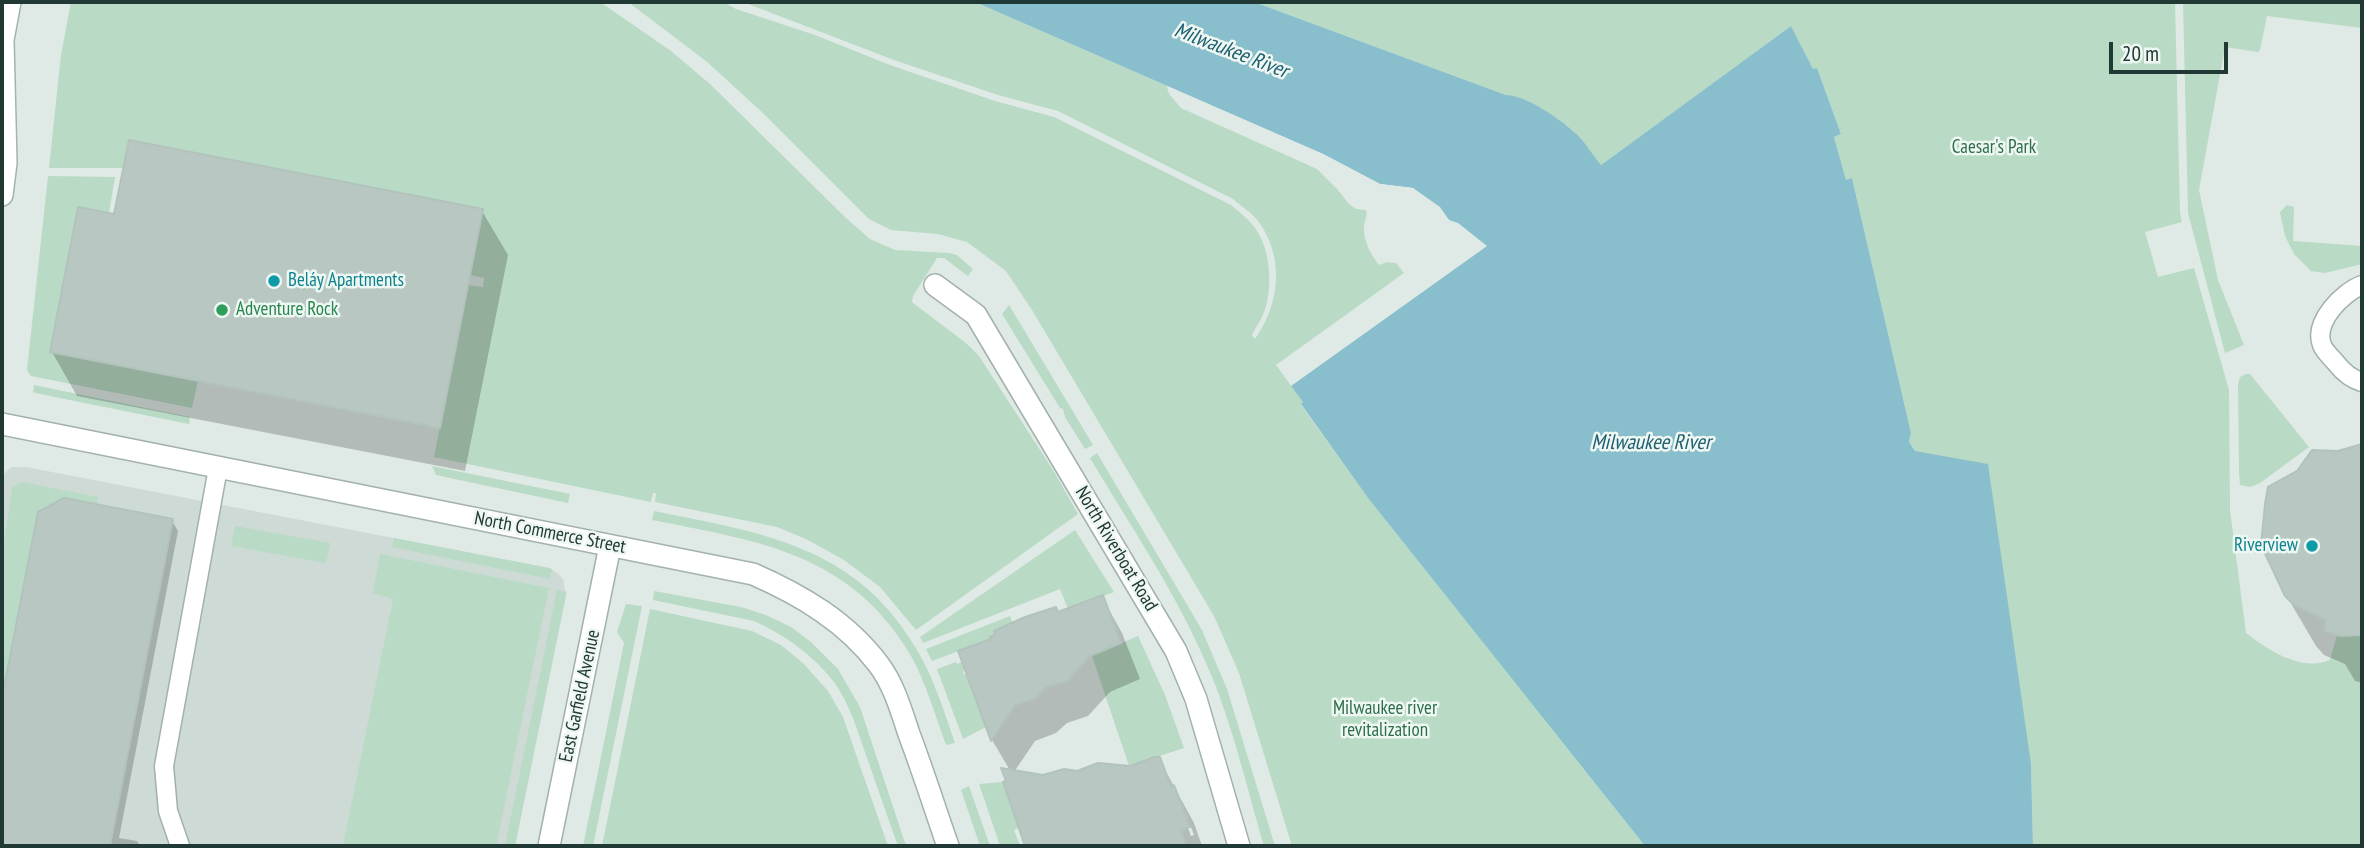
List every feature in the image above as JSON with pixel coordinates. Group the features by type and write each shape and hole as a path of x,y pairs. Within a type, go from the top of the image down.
{"street":[{"path":"2,195 6,163 3,43 10,2"},
{"name":"North Riverboat Road","path":"935,285 976,315 1176,651 1196,699 1239,846"},
{"name":"North Commerce Street","path":"2,424 753,574 791,590 828,615 879,665 894,690 948,846"},
{"name":"East Garfield Avenue","path":"549,846 610,545"}],"lane":[{"path":"2362,285 2330,309 2321,335 2322,345 2343,372 2362,382"},
{"path":"180,846 168,811 164,766 218,468"}],"shaded area":[{"path":"11,467 26,467 549,568 557,573 563,579 566,595 515,846 2,846 2,476"}],"green space":[{"path":"71,2 600,2 671,51 710,84 870,239 895,250 957,255 973,269 968,276 944,258 937,258 912,302 979,356 1053,470 1078,514 916,630 880,587 844,560 777,527 655,502 656,493 653,493 651,502 434,457 468,285 483,287 484,278 470,275 483,209 129,140 123,168 49,168 61,55"},
{"name":"Milwaukee river revitalization","path":"628,2 723,2 890,65 995,101 1054,117 1231,205 1252,224 1267,256 1269,293 1263,315 1252,335 1255,339 1270,311 1276,265 1267,235 1258,221 1233,199 1058,111 998,95 894,60 743,2 975,2 1167,86 1169,94 1181,108 1317,169 1349,204 1356,209 1366,210 1365,237 1370,252 1379,265 1396,263 1404,273 1276,365 1303,402 1301,405 1368,498 1645,846 1292,846 1239,673 1214,616 1032,310 1006,271 967,242 938,234 891,230 869,219 764,114 706,61"},
{"name":"Caesar's Park","path":"1254,2 2175,2 2182,222 2145,232 2158,277 2194,268 2229,390 2230,510 2246,633 2285,657 2308,663 2330,660 2337,635 2362,634 2362,846 2033,846 2031,764 1915,451 1909,442 1911,433 1852,178 1846,180 1834,137 1841,134 1817,68 1813,70 1791,26 1601,165 1573,131 1532,103"},
{"path":"2183,2 2362,2 2362,28 2267,16 2258,52 2225,47 2199,190 2218,280 2244,345 2225,353 2188,213"},
{"name":"Adventure Rock","path":"48,176 115,177 109,213 394,269 366,414 198,381 192,408 31,376 27,370"},
{"path":"2287,205 2294,207 2293,241 2362,246 2362,264 2325,273 2311,271 2294,254 2285,236 2280,212"},
{"path":"1009,305 1093,445 1085,449 1065,417 1063,409 1002,314"},
{"path":"2250,374 2309,447 2260,483 2250,487 2240,485 2239,472 2238,384 2240,377"},
{"path":"34,385 190,417 189,424 35,393"},
{"path":"1097,453 1202,630 1227,689 1275,846 1264,846 1231,730 1194,636 1090,458"},
{"path":"432,466 570,494 568,503 436,475"},
{"path":"23,482 98,497 97,504 64,498 38,512 2,698 2,560 12,487"},
{"path":"654,511 732,527 803,549 835,566 865,587 893,615 917,650 934,684 955,743 946,745 926,688 911,656 887,621 860,594 831,573 799,557 765,545 652,520"},
{"path":"235,526 330,543 326,563 231,546"},
{"path":"1075,530 1114,592 1068,609 1060,589 923,643 920,637"},
{"path":"394,538 549,568 552,569 550,579 392,547"},
{"path":"380,554 549,588 496,846 343,846 393,599 373,593"},
{"path":"557,590 566,592 566,595 515,846 505,846"},
{"path":"654,591 741,607 766,615 791,627 811,642 838,669 860,707 906,846 898,846 844,699 834,682 817,663 787,639 754,621 653,600"},
{"path":"626,604 642,606 593,846 583,846 624,643 617,632"},
{"path":"650,609 752,631 781,645 804,664 828,691 843,717 888,846 602,846"},
{"path":"1010,616 1014,627 1009,625 994,630 995,635 990,637 991,639 932,661 926,649"},
{"path":"1138,636 1165,695 1184,748 1129,766 1092,656"},
{"path":"962,662 963,673 967,676 986,727 963,739 937,669"},
{"path":"1003,782 1018,828 1014,830 1020,846 1000,846 979,784"},
{"path":"969,786 990,846 980,846 961,790"}],"water":[{"name":"Milwaukee River","path":"975,2 1254,2 1532,103 1573,131 1601,165 1791,26 1813,69 1817,68 1841,134 1834,137 1846,180 1852,178 1911,433 1909,442 1915,451 1988,464 2031,764 2033,846 1645,846 1368,498 1291,386 1487,246 1458,223 1449,220 1413,188 1380,184 1323,154"}],"pier":[{"path":"1167,86 1323,154 1380,184 1413,188 1440,207 1449,220 1466,229 1463,231 1447,223 1437,210 1411,191 1379,187 1321,157 1168,90"}],"building":[{"name":"Beláy Apartments","path":"129,140 483,209 440,428 50,352 78,207 114,214"},
{"name":"Riverview","path":"2362,444 2362,635 2341,636 2324,631 2326,620 2294,605 2285,596 2261,545 2265,504 2268,487 2297,471 2312,450 2338,451"},
{"path":"64,498 173,519 110,846 2,846 2,698 38,512"},
{"path":"1103,595 1121,643 1090,656 1067,681 1046,687 1036,698 1015,705 991,741 958,651 991,639 990,637 995,635 994,631 1025,617 1056,607 1058,612"},
{"path":"1160,757 1171,787 1174,785 1190,827 1181,830 1186,846 1025,846 1003,782 1006,781 1001,768 1043,775 1064,769 1077,771 1098,763 1130,766"}],"place":[{"name":"Beláy Apartments","path":"274,281"},
{"name":"Adventure Rock","path":"222,310"},
{"name":"Riverview","path":"2312,546"}]}
